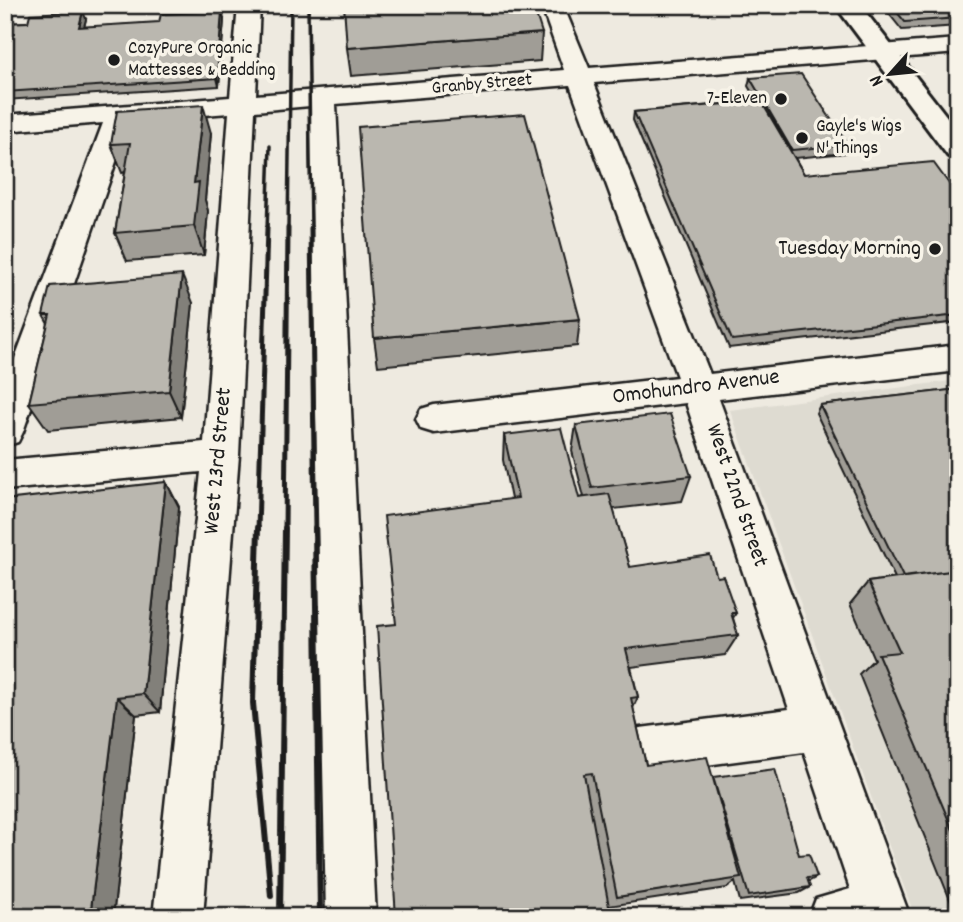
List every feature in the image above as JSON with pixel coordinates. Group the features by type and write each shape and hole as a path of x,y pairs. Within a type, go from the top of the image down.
{"main road":[{"path":"847,5 958,150"}],"street":[{"name":"West 23rd Street","path":"178,917 221,456 249,5"},
{"name":"West 22nd Street","path":"552,5 698,388 883,913"},
{"name":"Granby Street","path":"5,123 958,46"},
{"path":"323,99 351,917"},
{"path":"5,432 79,235 119,115"},
{"name":"Omohundro Avenue","path":"434,419 958,358"},
{"path":"5,475 221,456"},
{"path":"551,762 818,728"},
{"path":"834,917 883,913"}],"shaded area":[{"path":"958,380 958,917 915,917 730,410"}],"building":[{"path":"344,5 533,5 542,33 347,48"},
{"path":"891,5 958,5 958,18 905,22"},
{"name":"CozyPure Organic Mattesses & Bedding","path":"83,11 79,27 159,22 161,14 222,11 217,78 5,92 5,23 28,22 30,14"},
{"path":"801,74 848,145 792,150 750,78"},
{"path":"761,101 804,174 933,162 958,196 958,315 732,340 634,112"},
{"path":"203,105 194,183 199,182 194,226 115,233 130,143 111,144 117,111"},
{"path":"525,114 580,319 374,338 358,127"},
{"path":"182,275 169,391 29,403 50,315 43,315 50,286"},
{"path":"958,389 958,570 903,577 820,405"},
{"path":"670,414 691,476 592,488 576,425"},
{"path":"561,428 579,498 609,494 630,567 710,555 717,577 723,576 736,613 731,613 738,635 626,649 638,697 631,698 646,765 707,757 741,878 617,897 592,773 584,774 611,917 396,917 377,626 396,624 384,516 518,498 504,435"},
{"path":"166,482 143,694 117,697 90,917 5,917 5,500"},
{"path":"958,570 958,842 878,654 900,652 868,582"},
{"path":"775,769 799,855 809,854 817,877 807,878 810,887 749,896 713,777"}],"railway":[{"path":"288,230 291,5"},
{"path":"308,5 311,230"},
{"path":"267,230 270,146"},
{"path":"258,530 267,228"},
{"path":"285,530 288,228"},
{"path":"311,228 315,530"},
{"path":"258,528 253,703 271,896"},
{"path":"280,917 285,528"},
{"path":"315,528 320,917"}],"place":[{"name":"CozyPure Organic Mattesses & Bedding","path":"114,60"},
{"name":"7-Eleven","path":"781,99"},
{"name":"Gayle's Wigs N' Things","path":"802,138"},
{"name":"Tuesday Morning","path":"935,249"}]}
